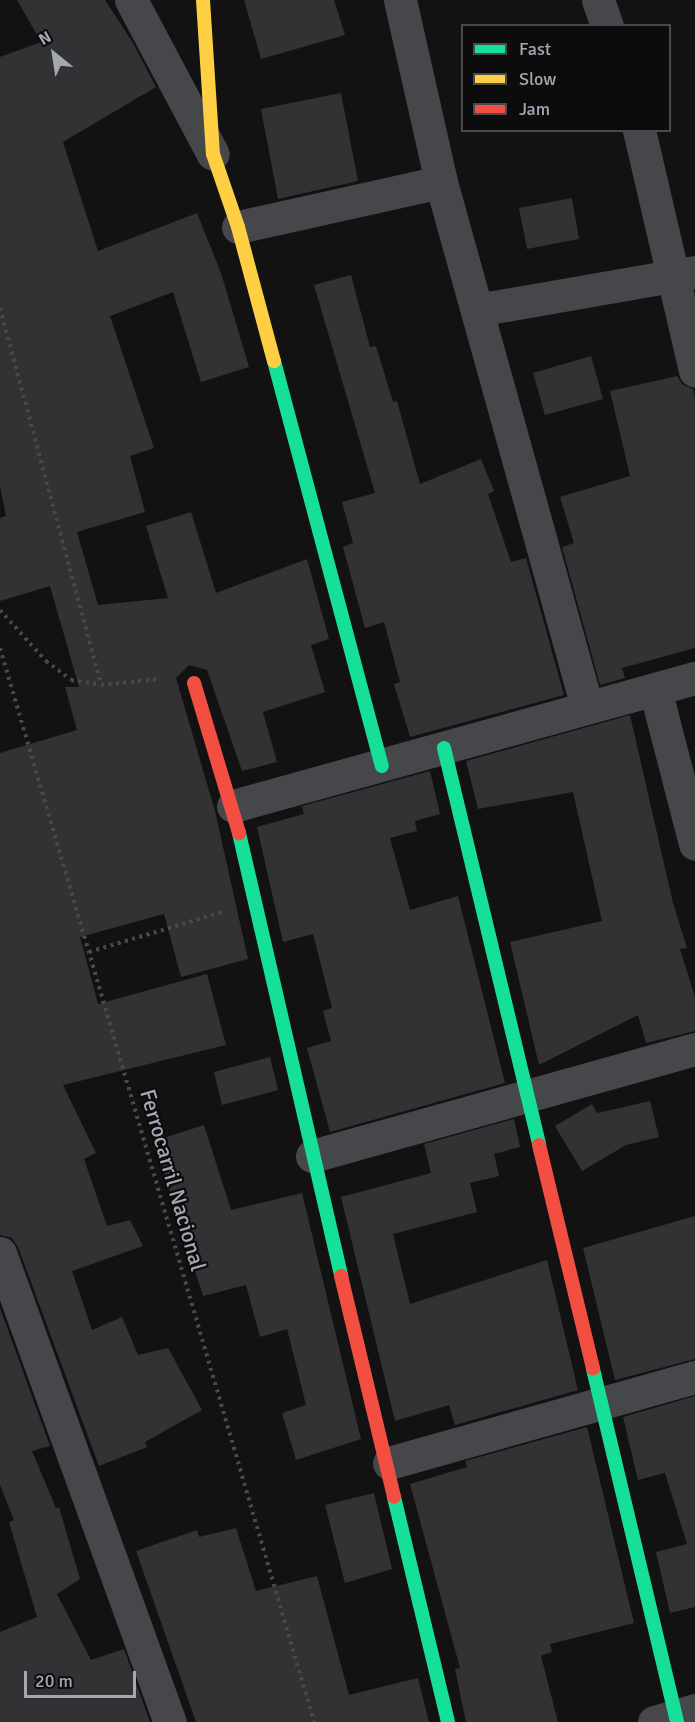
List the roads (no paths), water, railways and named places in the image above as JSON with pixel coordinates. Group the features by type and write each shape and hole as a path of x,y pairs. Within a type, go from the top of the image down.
{"street":[{"path":"131,0 175,88 213,154 238,227 382,766"},
{"path":"203,0 213,154"},
{"path":"400,0 441,182 586,707"},
{"path":"598,0 606,24"},
{"path":"640,132 683,274 695,371"},
{"path":"238,227 441,182"},
{"path":"477,310 683,274"},
{"path":"233,806 695,678"},
{"path":"194,683 233,806 312,1156 389,1463 448,1722"},
{"path":"655,689 695,844"},
{"path":"444,748 675,1718"},
{"path":"312,1156 695,1049"},
{"path":"0,1253 170,1722"},
{"path":"389,1463 695,1377"}]}
